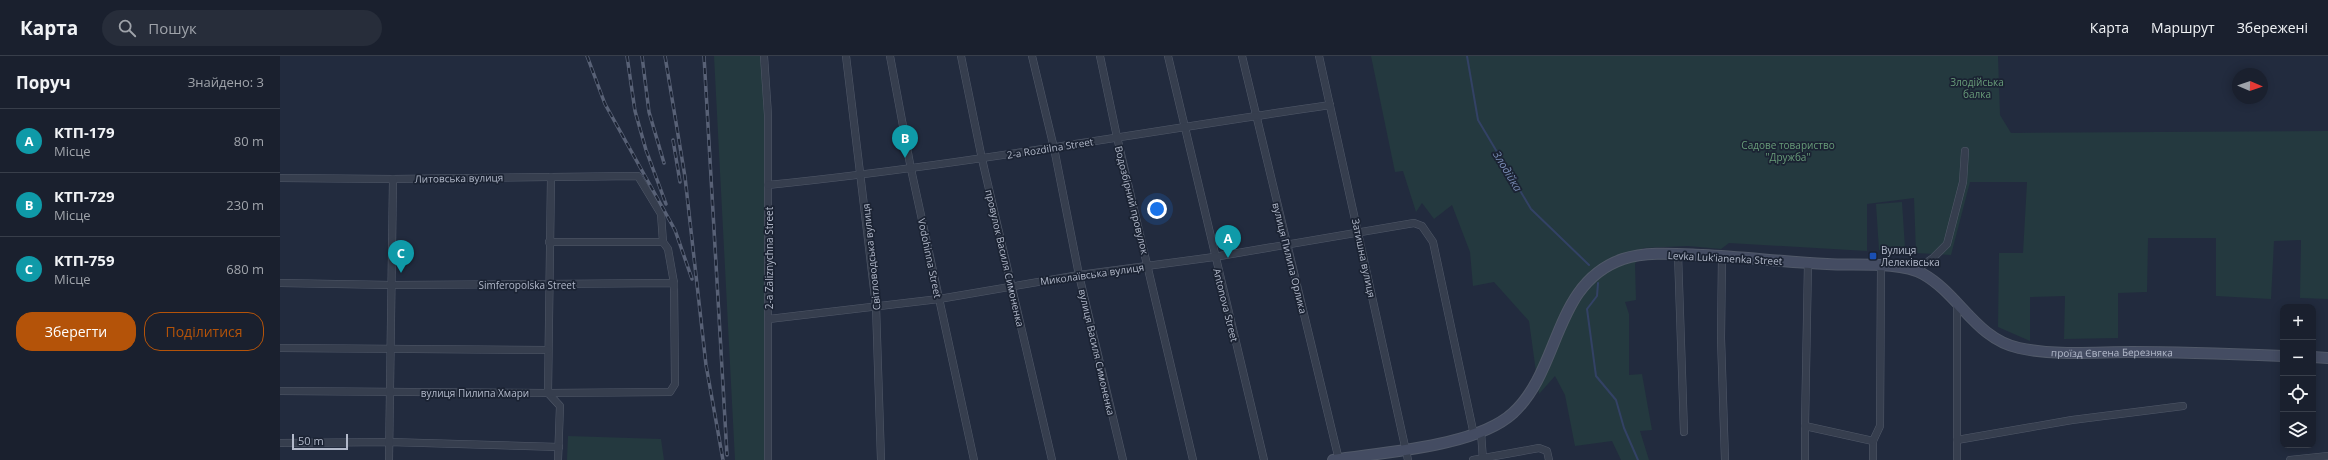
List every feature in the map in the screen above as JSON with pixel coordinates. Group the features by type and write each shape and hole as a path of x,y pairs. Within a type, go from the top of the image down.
{"street":[{"name":"2-a Zaliznychna Street","path":"764,56 768,115 768,460"},
{"name":"Світловодська вулиця","path":"846,56 862,176 876,306 882,460"},
{"name":"Vodohinna Street","path":"890,56 911,169 974,460"},
{"name":"провулок Василя Симоненка","path":"962,56 982,159 1052,460"},
{"name":"вулиця Василя Симоненка","path":"1032,56 1054,148 1079,276 1123,460"},
{"name":"Водозбірний провулок","path":"1100,56 1117,137 1193,460"},
{"name":"Antonova Street","path":"1168,56 1214,257 1264,460"},
{"name":"вулиця Пилипа Орлика","path":"1242,56 1337,460"},
{"name":"Затишна вулиця","path":"1319,56 1408,460"},
{"name":"2-a Rozdilna Street","path":"768,185 862,176 982,159 1330,105"},
{"path":"1916,270 1933,258 1947,244 1963,182 1965,151"},
{"name":"Литовська вулиця","path":"280,178 394,179 638,176 661,214 663,242"},
{"path":"550,177 548,393 560,406 558,460"},
{"path":"389,460 394,179"},
{"name":"Миколаївська вулиця","path":"769,319 939,299 1012,286 1214,257 1414,223 1422,226 1433,242 1477,434"},
{"path":"549,242 663,242 668,249 674,283"},
{"path":"1678,254 1684,432"},
{"name":"Levka Lukʼianenka Street","path":"1337,460 1477,434 1513,413 1534,386 1568,310 1585,284 1605,268 1622,259 1638,256 1678,254 1808,263 1902,267 1916,270 1926,275 1957,303"},
{"path":"1722,256 1721,338 1725,460"},
{"path":"1805,460 1808,263"},
{"path":"1873,460 1873,441 1880,426 1881,266"},
{"name":"Simferopolska Street","path":"280,283 392,285 674,283"},
{"name":"вулиця Пилипа Хмари","path":"280,392 670,392 675,384 674,283"},
{"path":"1957,303 1957,460"},
{"name":"проїзд Євгена Березняка","path":"1957,303 1991,336 2002,343 2024,349 2045,352 2183,352 2280,356"},
{"path":"280,348 548,350"},
{"path":"2316,357 2328,358"},
{"path":"1957,440 2072,420 2183,406"},
{"path":"1805,426 1873,441"},
{"path":"1477,434 1483,459"},
{"path":"280,443 389,442 559,447"},
{"path":"1473,460 1539,448 1547,451 1549,460"},
{"path":"2290,460 2328,456"}],"green space":[{"path":"714,56 762,56 764,108 765,460 735,460"},
{"path":"1371,56 1998,56 2000,115 2011,133 2328,131 2328,299 2300,298 2301,240 2274,241 2271,299 2216,296 2216,238 2148,238 2147,292 2118,293 2118,338 2064,339 2065,296 2030,297 2030,341 1998,327 1999,253 2023,253 2027,182 1970,182 1951,255 1916,253 1914,198 1867,204 1867,251 1729,243 1721,249 1688,246 1643,248 1635,264 1636,300 1625,302 1629,314 1629,375 1642,374 1652,430 1640,431 1649,460 1621,460 1612,441 1575,446 1565,395 1555,376 1539,394 1529,321 1494,282 1473,286 1470,252 1452,205 1434,219 1422,203 1416,212 1403,171 1395,172"},
{"path":"1902,202 1905,248 1879,250 1876,204"},
{"path":"568,436 661,439 664,460 567,460"}],"waterway":[{"name":"Злодійка","path":"1467,56 1478,120 1531,209 1589,265"},
{"name":"Злодійка","path":"1598,283 1597,296 1587,309 1596,376 1616,400 1624,428 1638,460"}],"railway":[{"path":"587,56 605,104 675,230 692,279"},
{"path":"627,56 635,111 646,150 666,204"},
{"path":"642,56 649,112 664,163"},
{"path":"665,56 685,177 706,365 723,460"},
{"path":"704,56 727,455"},
{"path":"673,140 680,182"}],"place":[{"name":"КТП-729","path":"905,158"},
{"name":"Вулиця Лелеківська","path":"1873,256"},
{"name":"КТП-179","path":"1228,258"},
{"name":"КТП-759","path":"401,273"}],"park label":[{"name":"Злодійська балка","path":"1977,88"},
{"name":"Садове товариство \"Дружба\"","path":"1788,150"}]}
